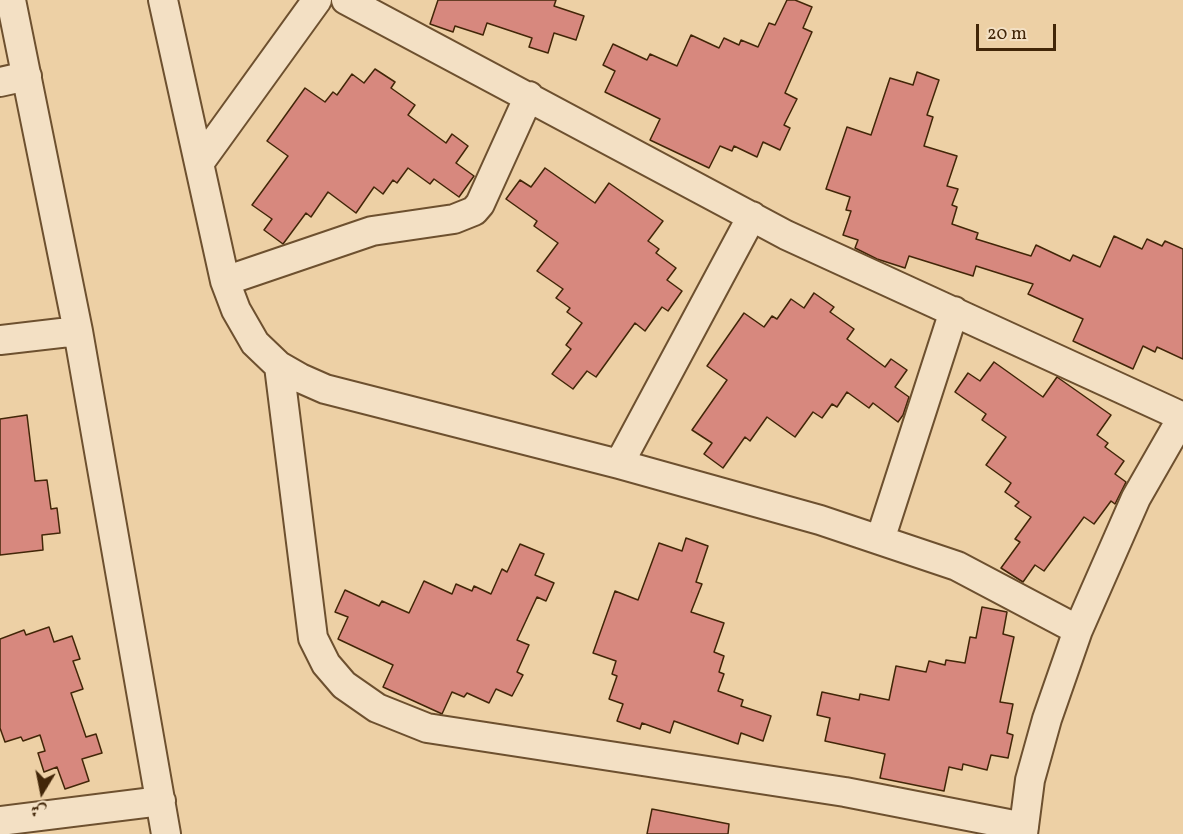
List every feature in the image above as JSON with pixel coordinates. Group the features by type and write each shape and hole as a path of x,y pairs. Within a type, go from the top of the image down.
{"street":[{"path":"11,0 78,331 166,834"},
{"path":"163,0 225,281 236,310 255,343 279,366 325,388 619,464 820,520 957,566 1078,630"},
{"path":"200,162 317,0"},
{"path":"279,366 313,638 326,664 344,685 377,708 427,728 845,792 1023,831 1030,780 1078,630 1136,498 1183,416 786,235 346,0"},
{"path":"0,82 27,75"},
{"path":"225,281 372,231 454,219 474,211 480,204 529,96"},
{"path":"619,464 752,216"},
{"path":"880,540 954,311"},
{"path":"0,340 78,331"},
{"path":"0,821 160,801"}],"building":[{"path":"438,0 556,0 554,6 584,16 576,40 554,33 548,53 529,47 532,38 487,23 483,35 455,26 453,32 430,24"},
{"path":"787,0 795,0 812,7 803,28 812,32 785,93 797,99 784,125 790,128 780,150 763,142 757,157 734,146 732,151 720,146 709,168 650,140 660,119 605,92 615,71 603,65 613,44 647,60 650,54 677,66 691,35 719,48 724,38 739,45 741,40 758,47 769,23 775,25"},
{"path":"375,69 395,82 391,88 415,105 408,115 446,143 452,134 468,146 456,163 474,176 459,197 434,179 430,184 408,168 397,183 393,180 383,194 374,187 356,213 328,192 311,217 306,213 283,244 264,230 272,219 252,205 288,156 267,141 305,88 325,102 333,92 337,95 352,74 364,83"},
{"path":"917,72 939,80 927,115 933,117 924,146 957,156 947,186 958,189 952,205 957,207 952,224 978,233 976,239 1031,256 1036,245 1070,261 1073,255 1100,267 1114,236 1142,249 1147,239 1162,246 1165,241 1183,249 1183,359 1157,347 1155,352 1143,346 1133,369 1073,341 1083,319 1028,294 1033,284 976,266 973,276 909,256 905,268 877,259 855,248 858,240 843,235 851,211 846,210 850,197 826,189 847,127 871,135 890,78 913,85"},
{"path":"545,168 595,203 609,183 663,221 648,241 659,249 656,253 676,268 667,280 682,291 668,311 662,307 645,331 635,323 596,377 587,371 573,389 552,374 571,349 566,345 582,323 567,312 570,308 556,298 563,289 537,271 558,243 534,226 537,221 506,199 520,180 531,187"},
{"path":"814,293 834,307 830,312 854,329 847,339 885,367 891,359 907,370 895,387 909,397 903,415 898,422 873,403 869,408 847,392 837,407 832,404 822,418 813,412 795,437 767,417 750,441 745,437 723,468 704,454 712,443 692,430 727,380 707,366 744,313 764,327 772,316 777,319 791,299 804,308"},
{"path":"994,362 1043,397 1057,377 1111,415 1097,435 1108,443 1105,447 1124,461 1115,474 1126,482 1115,504 1111,501 1094,524 1084,517 1044,571 1035,565 1023,582 1001,568 1020,542 1015,539 1031,517 1015,506 1019,502 1005,492 1011,483 986,465 1006,437 982,420 986,414 955,392 968,373 980,381"},
{"path":"27,415 35,481 47,480 51,509 57,508 60,533 42,535 43,550 0,555 0,419"},
{"path":"686,538 708,546 696,582 702,584 691,612 724,623 714,652 724,656 719,672 724,674 718,691 743,700 741,706 771,716 763,741 741,733 738,744 674,721 670,733 642,723 640,729 617,721 623,704 609,699 617,676 612,674 616,661 593,653 615,591 638,600 659,543 682,551"},
{"path":"520,544 544,554 535,575 554,583 546,601 537,597 517,640 529,645 517,672 523,675 512,696 496,689 489,703 467,693 464,697 452,692 442,714 383,687 393,665 338,639 348,617 335,612 345,590 379,606 382,601 409,613 424,581 452,594 456,584 472,591 474,586 491,594 502,569 507,572"},
{"path":"982,607 1007,612 1003,634 1014,637 1000,702 1013,704 1007,733 1013,735 1008,758 991,755 987,770 963,764 962,770 949,767 944,791 880,778 885,754 825,741 830,718 817,715 822,692 859,700 860,694 889,700 896,666 926,672 929,661 945,665 946,660 965,663 970,637 976,638"},
{"path":"49,627 54,642 72,636 80,659 73,661 83,689 71,693 86,737 96,734 102,753 82,759 89,781 65,789 57,767 44,772 38,753 45,751 40,735 23,741 21,737 5,742 0,728 0,639 24,630 26,635"},
{"path":"652,809 729,824 728,834 647,834"}]}
